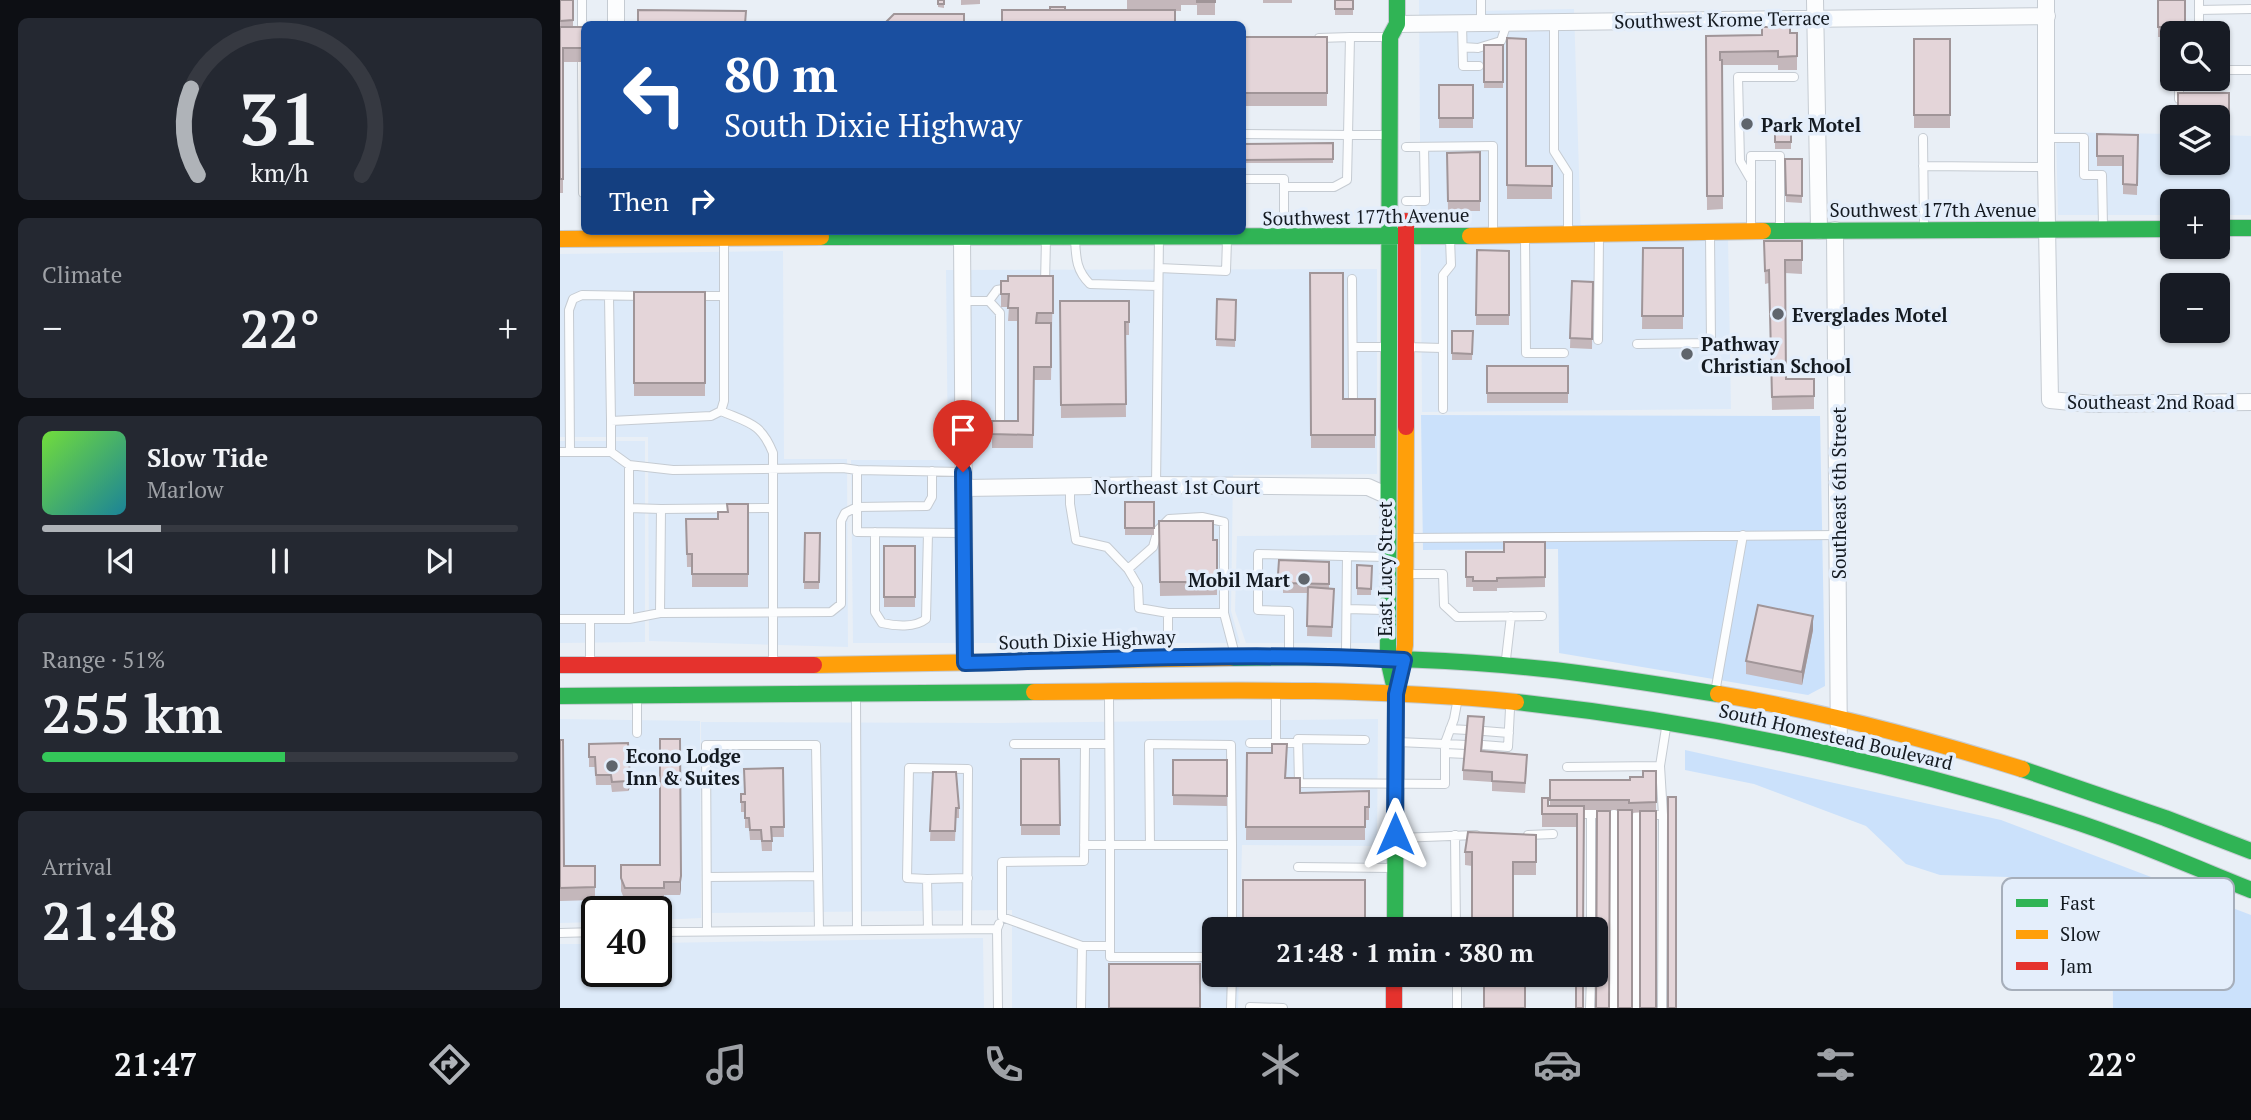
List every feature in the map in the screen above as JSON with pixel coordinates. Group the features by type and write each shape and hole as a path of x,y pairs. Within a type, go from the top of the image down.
{"main road":[{"name":"East Lucy Street","path":"1395,917 1396,660 1405,575 1406,425 1406,347 1391,135 1393,31 1397,0"},
{"name":"East Lucy Street","path":"1393,31 1405,37 1406,154"},
{"name":"East Lucy Street","path":"1396,660 1388,610 1389,347 1398,236 1406,195"},
{"path":"2230,228 2251,228"},
{"name":"Southwest 177th Avenue","path":"1194,235 1284,238 2160,229"},
{"name":"Southwest 177th Avenue","path":"560,240 617,235 703,235 724,239 767,235"},
{"name":"Southwest 177th Avenue","path":"1034,235 1103,235"},
{"path":"1389,425 1406,425"},
{"path":"1388,479 1405,479"},
{"name":"South Dixie Highway","path":"560,665 773,664 856,669 1168,657 1289,656 1396,660"},
{"name":"South Homestead Boulevard","path":"1396,660 1505,666 1620,678 1715,693 1839,718 2055,778 2135,805 2251,851"},
{"path":"560,696 856,689 1396,694"},
{"name":"South Homestead Boulevard","path":"1396,694 1511,702 1667,722 1839,755 1973,789 2054,814 2224,878"},
{"name":"South Homestead Boulevard","path":"2234,882 2251,890"},
{"path":"1394,987 1394,1008"}],"street":[{"path":"616,0 616,21"},
{"name":"Southeast 6th Street","path":"1815,0 1838,535 1839,755"},
{"path":"2046,8 2047,230"},
{"name":"Southwest Krome Terrace","path":"1393,31 1462,23 1815,18 2046,8"},
{"name":"Southeast 2nd Road","path":"2047,230 2050,400 2093,404 2251,402"},
{"path":"951,235 962,301 965,663"},
{"name":"Northeast 1st Court","path":"963,480 1070,487 1368,487 1388,496"}],"lane":[{"path":"582,0 582,21"},
{"path":"1481,0 1481,24"},
{"path":"2199,5 2251,9"},
{"path":"1554,21 1554,151 1568,173 1568,234"},
{"path":"1462,23 1463,66 1479,66"},
{"path":"1463,47 1478,48 1501,41 1507,23"},
{"path":"1310,38 1350,37 1393,31"},
{"path":"1284,187 1334,187 1347,180 1350,37"},
{"path":"2230,70 2251,70"},
{"path":"1751,180 1740,161 1738,77 1794,77"},
{"path":"2179,91 2179,99"},
{"path":"1246,134 1391,135"},
{"path":"1923,138 1924,230"},
{"path":"2046,138 2084,138 2084,175 2102,175 2103,229"},
{"path":"1406,154 1424,147 1493,146 1493,235"},
{"path":"1406,195 1424,201 1424,147"},
{"path":"1751,232 1751,156 1780,156 1780,232"},
{"path":"1923,166 2046,167"},
{"path":"1246,179 1284,179 1284,238"},
{"path":"1637,344 1711,343 1710,233"},
{"path":"1598,340 1599,234"},
{"path":"1156,485 1160,235"},
{"path":"1525,235 1526,353 1564,353"},
{"path":"1033,286 1045,283 1046,236"},
{"path":"1075,236 1076,263 1081,275 1090,284 1158,286"},
{"path":"1443,409 1443,275 1451,265 1450,236"},
{"path":"1159,268 1226,271 1227,237"},
{"path":"611,421 711,416 721,411 724,401 724,239"},
{"path":"1352,279 1353,406"},
{"path":"989,301 997,290 1021,287"},
{"path":"570,452 569,310 573,299 582,295 647,296"},
{"path":"686,296 724,296"},
{"path":"609,297 611,452"},
{"path":"962,301 989,301 1000,313 1000,428 963,428"},
{"path":"1353,347 1443,348"},
{"path":"721,411 751,424 765,434 773,453 773,664"},
{"path":"560,452 611,452 629,465 673,470 774,468 932,471 963,480"},
{"path":"629,465 629,619"},
{"path":"858,470 857,532 964,533"},
{"path":"560,619 629,619 660,613 831,612 841,604 841,521 845,513 857,506 928,506 932,497 932,471"},
{"path":"1070,487 1076,540 1107,547 1128,569 1138,586 1139,608 1168,613 1224,613"},
{"path":"629,508 773,508"},
{"path":"660,613 661,509"},
{"path":"1128,569 1153,547 1158,530 1169,519 1202,517 1224,522 1224,613 1236,657"},
{"path":"875,532 875,612 877,618 888,625 916,625 926,619 928,533"},
{"path":"1715,693 1743,535"},
{"path":"1405,538 1838,535"},
{"path":"1289,656 1289,611 1258,610 1258,554 1388,557"},
{"path":"1346,657 1347,556"},
{"path":"1388,575 1443,574 1444,605 1457,617 1542,616"},
{"path":"1347,609 1388,610"},
{"path":"1168,613 1168,657"},
{"path":"1505,666 1511,616"},
{"path":"590,619 590,665"},
{"path":"856,689 856,930"},
{"path":"1276,691 1276,743"},
{"path":"1109,692 1110,957 1202,957"},
{"path":"636,695 637,733"},
{"path":"1365,740 1298,739 1298,783 1445,784 1445,743 1458,698"},
{"path":"1507,757 1511,702"},
{"path":"1662,1008 1660,766 1667,722"},
{"path":"1450,729 1468,730"},
{"path":"1484,731 1509,733"},
{"path":"1395,742 1445,743 1466,749 1445,753"},
{"path":"1250,743 1298,743"},
{"path":"1014,744 1109,744"},
{"path":"998,1008 997,929 1002,916 1002,862 1084,861 1085,744"},
{"path":"1150,845 1149,744 1231,745 1232,917"},
{"path":"707,931 706,745 816,745 819,930"},
{"path":"1483,746 1508,747"},
{"path":"1567,767 1660,766"},
{"path":"967,929 968,878 968,769 909,768 907,878 968,878"},
{"path":"1560,814 1662,815"},
{"path":"1591,814 1591,917"},
{"path":"1613,1008 1614,814"},
{"path":"1635,1008 1637,814"},
{"path":"1513,835 1553,834"},
{"path":"1455,835 1456,917"},
{"path":"1395,838 1486,835"},
{"path":"1084,845 1232,845"},
{"path":"1298,867 1395,868"},
{"path":"707,877 818,876"},
{"path":"928,879 928,929"},
{"path":"1002,916 1082,946 1110,946"},
{"path":"672,932 997,929"},
{"path":"560,933 581,932"},
{"path":"1081,1008 1082,946"},
{"path":"1231,1008 1232,987"},
{"path":"1457,987 1457,1008"},
{"path":"1590,1008 1591,987"},
{"path":"1250,1007 1283,1008"}],"shaded area":[{"path":"1419,0 1478,0 1479,11 1574,9 1581,239 1728,238 1731,409 1422,412"},
{"path":"2056,132 2160,134 2160,175 2230,175 2230,135 2251,136 2251,215 2230,215 2230,189 2160,189 2160,215 2058,215"},
{"path":"783,251 784,459 847,459 848,647 649,641 648,437 560,437 560,254"},
{"path":"1377,269 1377,474 1233,475 1231,611 1240,643 853,643 851,460 948,460 946,270"},
{"path":"1421,415 1820,416 1825,686 1808,695 1559,653 1558,549 1423,550"},
{"path":"560,441 645,441 645,642 560,643"},
{"path":"1380,535 1381,643 1246,643 1235,611 1237,536"},
{"path":"560,719 700,721 701,918 672,919 672,896 581,896 581,922 560,923"},
{"path":"1378,719 1377,846 1242,845 1240,917 1202,917 1202,987 1239,987 1238,1008 1012,1008 1012,910 702,913 701,722 999,723"},
{"path":"1685,750 2001,820 2154,878 1940,875 1906,864 1866,826 1754,784 1685,770"},
{"path":"2234,909 2251,915 2251,1008 2113,1008 2113,990 2234,990"},
{"path":"983,938 984,1008 560,1008 560,944 581,944 581,987 672,987 672,943"}],"building":[{"path":"560,0 573,0 573,20 560,21"},
{"path":"1215,0 1215,2 1197,2"},
{"path":"1335,0 1353,0 1353,9 1335,9"},
{"path":"2158,0 2185,0 2185,21 2160,21 2158,27"},
{"path":"1050,7 1065,7 1065,10 1050,10"},
{"path":"638,10 746,11 745,21 638,21"},
{"path":"1002,10 1175,10 1175,21 1002,21"},
{"path":"894,14 964,14 964,21 887,21"},
{"path":"560,27 581,27 581,48 563,48 563,179 560,179"},
{"path":"1762,27 1790,27 1790,33 1797,33 1797,56 1778,57 1778,51 1720,52 1723,196 1707,196 1706,36 1762,35"},
{"path":"1246,37 1327,37 1327,93 1246,93"},
{"path":"1507,38 1526,39 1526,166 1552,166 1552,186 1507,185"},
{"path":"1914,39 1950,39 1950,115 1914,115"},
{"path":"1484,45 1503,45 1503,82 1484,82"},
{"path":"1439,85 1473,85 1473,118 1439,118"},
{"path":"2178,93 2229,93 2229,105 2178,105"},
{"path":"1775,126 1791,126 1791,142 1775,142"},
{"path":"2097,134 2138,135 2137,185 2123,184 2123,156 2097,156"},
{"path":"1333,143 1333,159 1246,160 1246,144"},
{"path":"1480,152 1480,201 1448,201 1447,153"},
{"path":"1785,159 1802,159 1802,196 1786,195"},
{"name":"Everglades Motel","path":"1764,241 1802,241 1802,260 1785,260 1786,379 1814,379 1814,396 1772,397 1769,270 1765,271"},
{"path":"1643,248 1683,248 1683,316 1642,316"},
{"path":"1477,250 1509,251 1509,315 1476,315"},
{"path":"1310,273 1343,273 1343,399 1375,399 1375,435 1311,435"},
{"path":"1008,276 1053,276 1053,313 1037,313 1036,323 1051,323 1051,367 1034,367 1033,435 992,434 992,421 1018,421 1018,308 1008,308 1009,294 1001,294 1001,281 1008,281"},
{"path":"1572,281 1593,282 1592,339 1570,338"},
{"path":"634,292 705,292 705,383 634,383"},
{"path":"1217,299 1236,300 1235,340 1216,339"},
{"path":"1060,301 1129,301 1129,322 1125,322 1126,404 1061,405"},
{"path":"1452,331 1473,331 1472,354 1452,353"},
{"path":"1487,366 1568,366 1568,393 1487,393"},
{"path":"1125,502 1154,502 1154,528 1125,528"},
{"path":"727,504 748,504 748,574 692,574 692,554 687,554 686,519 718,519 718,512 728,512"},
{"path":"1159,521 1213,521 1213,540 1217,540 1217,582 1160,582"},
{"path":"805,533 820,533 819,582 804,582"},
{"path":"1504,542 1545,542 1545,577 1473,581 1473,577 1466,577 1466,552 1504,552"},
{"path":"884,546 915,546 915,597 884,597"},
{"path":"1279,560 1329,562 1329,584 1283,583 1283,575 1278,575"},
{"path":"1357,565 1372,566 1371,589 1357,588"},
{"path":"1308,587 1334,589 1332,627 1307,626"},
{"path":"1758,605 1813,616 1802,672 1746,661"},
{"path":"1468,716 1484,717 1481,751 1527,755 1525,783 1492,781 1492,772 1463,770"},
{"path":"660,739 680,739 680,882 664,882 664,888 625,888 621,878 621,865 660,865"},
{"path":"560,740 563,740 564,866 595,866 595,887 560,888"},
{"path":"628,743 628,781 612,782 611,775 596,775 595,757 589,757 589,744"},
{"path":"1272,744 1287,744 1285,778 1300,778 1300,793 1369,791 1369,807 1365,807 1365,827 1246,827 1247,753 1272,753"},
{"path":"1021,759 1059,759 1060,825 1021,825"},
{"path":"1173,760 1227,760 1227,796 1173,795"},
{"path":"783,768 784,827 771,827 772,841 762,841 761,830 750,830 749,818 745,818 745,802 741,802 741,794 745,794 744,769"},
{"path":"1643,771 1656,771 1656,802 1550,800 1550,780 1630,780 1630,777 1643,777"},
{"path":"933,772 956,772 959,808 956,808 955,831 930,831"},
{"path":"1668,797 1676,797 1676,1008 1668,1008"},
{"path":"1542,798 1548,798 1548,806 1584,806 1583,917 1577,917 1577,814 1542,814"},
{"path":"1618,810 1632,810 1632,1008 1618,1008"},
{"path":"1597,811 1610,811 1609,1008 1596,1008 1596,987 1608,987 1608,917 1596,917"},
{"path":"1640,811 1656,811 1656,1008 1640,1008"},
{"path":"1468,832 1536,835 1536,862 1513,862 1513,917 1472,917 1472,852 1465,852"},
{"path":"1243,880 1365,880 1365,917 1243,917"},
{"path":"1109,964 1200,964 1200,1008 1109,1008"},
{"path":"1484,987 1525,987 1525,1008 1484,1008"},
{"path":"1576,987 1583,987 1583,1008 1576,1008"}],"traffic: fast":[{"path":"1395,917 1396,694 1388,659 1390,37 1397,24 1397,0"},
{"path":"2230,228 2251,228"},
{"path":"1763,231 2160,229"},
{"path":"821,237 1470,236"},
{"path":"1230,658 1466,662 1566,671 1718,694"},
{"path":"560,696 1034,692"},
{"path":"1516,702 1655,720 1861,761 1997,797 2088,826 2222,878"},
{"path":"2022,769 2251,851"},
{"path":"2234,883 2251,890"}],"traffic: slow":[{"path":"1470,236 1763,231"},
{"path":"560,239 821,237"},
{"path":"1400,676 1405,645 1406,427"},
{"path":"814,665 1230,658"},
{"path":"1034,692 1336,692 1516,702"},
{"path":"1718,694 1872,726 2022,769"}],"traffic: jam":[{"path":"1406,221 1406,427"},
{"path":"560,665 814,665"},
{"path":"1394,987 1394,1008"}],"place":[{"name":"Park Motel","path":"1747,124"},
{"name":"Everglades Motel","path":"1778,314"},
{"name":"Pathway Christian School","path":"1687,354"},
{"name":"Mobil Mart","path":"1304,579"},
{"name":"Econo Lodge Inn & Suites","path":"612,766"}],"route":[{"path":"963,472 965,663 1325,656 1404,660 1396,694 1395,834"}]}
